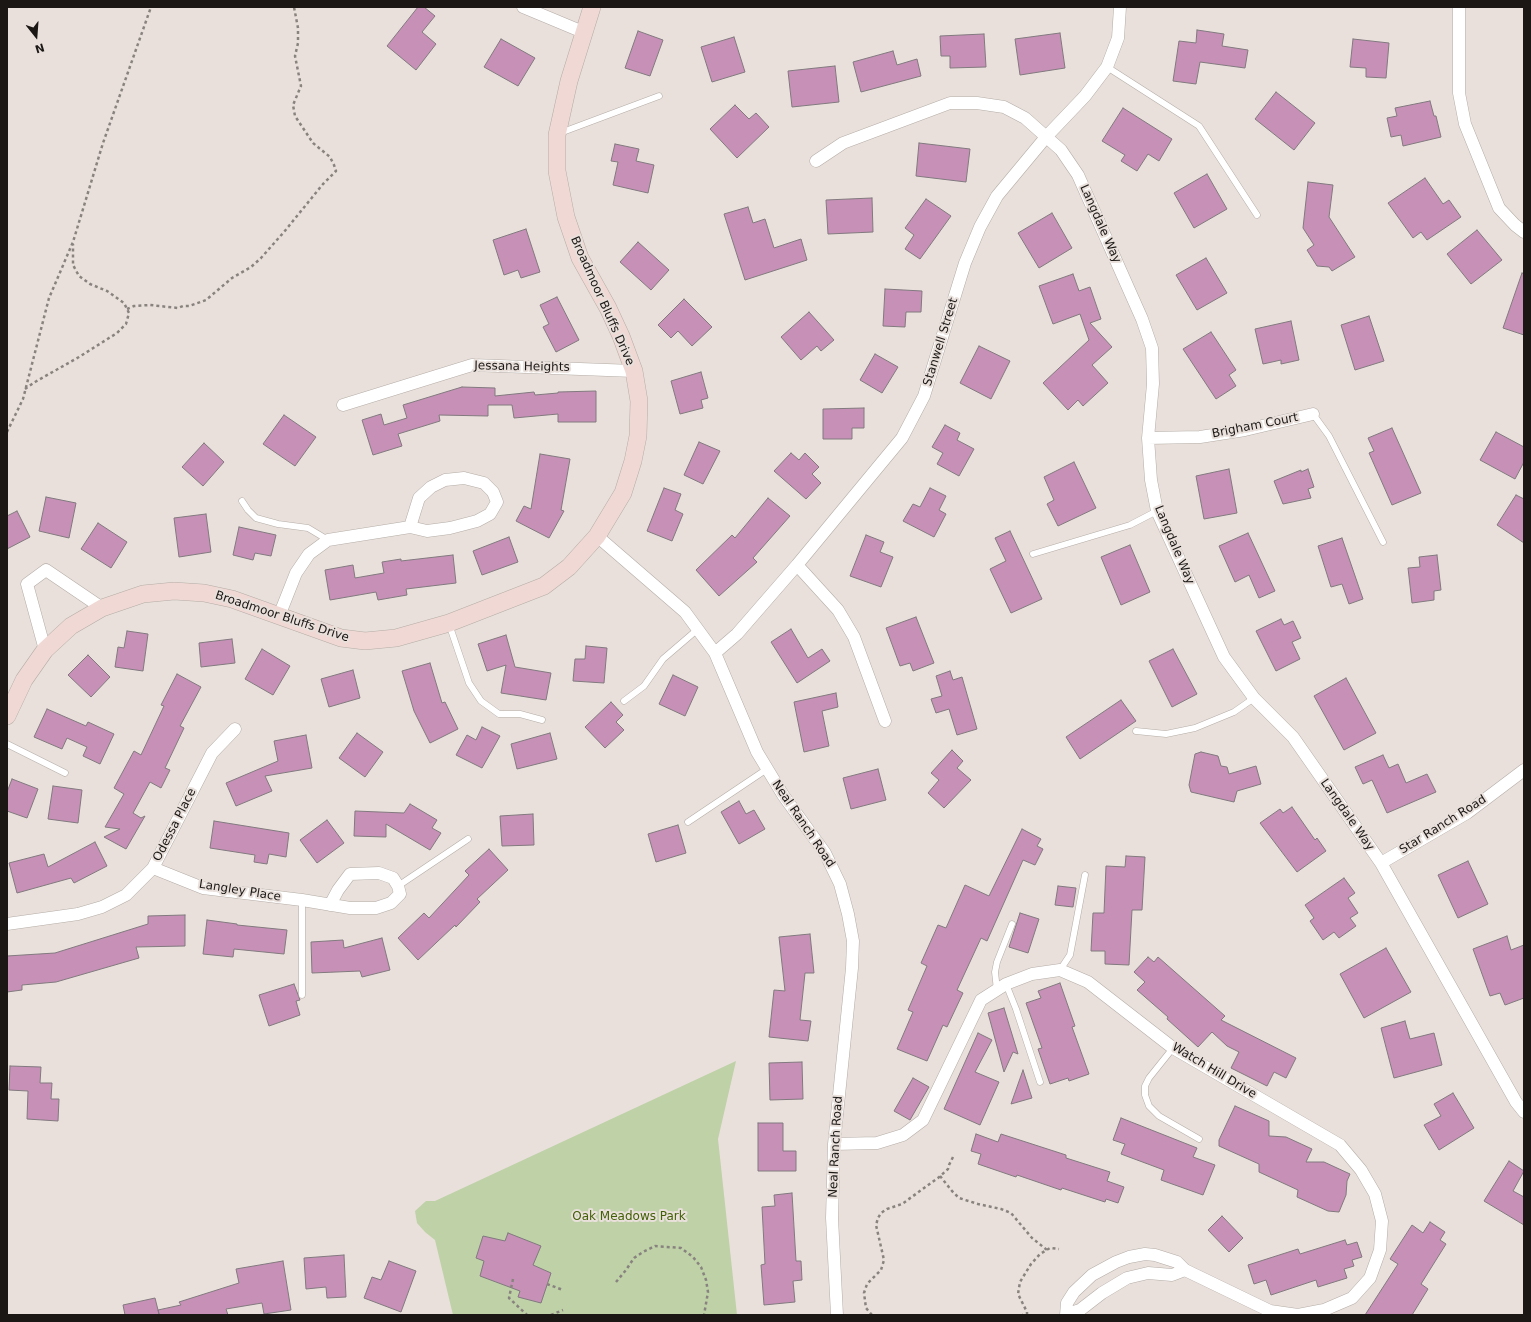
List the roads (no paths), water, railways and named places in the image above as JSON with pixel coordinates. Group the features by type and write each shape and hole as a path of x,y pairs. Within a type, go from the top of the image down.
{"street":[{"path":"523,7 583,32"},
{"name":"Broadmoor Bluffs Drive","path":"7,716 24,680 45,650 71,626 102,608 143,594 174,591 204,593 232,599 341,638 365,641 396,638 449,623 544,586 569,567 597,536 623,492 633,461 638,436 639,402 634,370 621,336 608,308 580,258 566,216 557,171 557,135 569,81 592,7"},
{"name":"Stanwell Street","path":"715,653 737,634 797,565 902,438 924,396 965,263 980,227 997,196 1046,137 1085,96 1107,67 1118,38 1120,7"},
{"path":"1459,7 1459,93 1465,124 1499,208 1524,232"},
{"name":"Langdale Way","path":"816,161 843,143 950,103 977,103 1004,106 1025,118 1061,150 1078,175 1142,319 1152,348 1153,384 1148,438 1151,480 1157,511 1224,657 1254,698 1293,737 1381,864 1516,1102 1524,1112"},
{"name":"Jessana Heights","path":"343,405 472,365 634,370"},
{"name":"Brigham Court","path":"1148,438 1208,436 1245,430 1313,414"},
{"path":"279,616 296,573 309,554 328,540 410,527 427,531 450,528 477,521 490,514 497,502 493,492 484,483 464,478 446,480 431,487 420,498 410,527"},
{"name":"Neal Ranch Road","path":"597,536 685,612 715,653 757,752 783,795 825,854 840,884 853,941 852,968 834,1144 832,1218 838,1315"},
{"path":"797,565 838,610 854,637 885,721"},
{"path":"45,650 27,584 46,570 102,608"},
{"name":"Odessa Place","path":"7,924 78,914 102,907 126,895 153,868 212,752 235,729"},
{"name":"Star Ranch Road","path":"1381,864 1467,813 1524,770"},
{"name":"Langley Place","path":"153,868 203,888 302,900 350,908 376,908 391,903 400,894 398,886"},
{"path":"330,905 338,890 350,874 378,873 393,878 398,886"},
{"path":"834,1144 878,1143 903,1135 923,1120 981,1000 1001,987 1032,974 1060,970"},
{"name":"Watch Hill Drive","path":"1060,970 1088,982 1173,1048 1340,1145 1361,1170 1375,1194 1382,1221 1380,1250 1370,1278 1352,1298 1324,1310 1298,1315 1270,1310 1184,1270 1177,1262 1155,1255 1145,1254 1116,1262 1092,1275 1082,1283 1068,1303 1067,1315 1080,1310 1102,1293 1127,1278 1148,1273 1172,1275 1184,1270"}],"lane":[{"path":"1107,67 1199,126 1257,215"},
{"path":"557,135 659,96"},
{"path":"1313,414 1330,436 1383,542"},
{"path":"242,501 256,518 278,524 308,528 328,540"},
{"path":"1033,554 1130,525 1157,511"},
{"path":"449,623 469,683 481,701 499,714 520,714 542,720"},
{"path":"624,701 644,686 663,659 698,629"},
{"path":"1136,731 1166,734 1195,728 1234,712 1254,698"},
{"path":"7,744 65,773"},
{"path":"688,822 767,769"},
{"path":"398,886 468,839"},
{"path":"1060,970 1070,954 1085,875"},
{"path":"302,900 302,995"},
{"path":"1012,924 997,962 995,972 1001,987 1016,1009 1040,1082"},
{"path":"1173,1048 1149,1078 1145,1086 1145,1095 1149,1106 1159,1116 1199,1139"}],"park label":[{"name":"Oak Meadows Park","path":"629,1217"}]}
